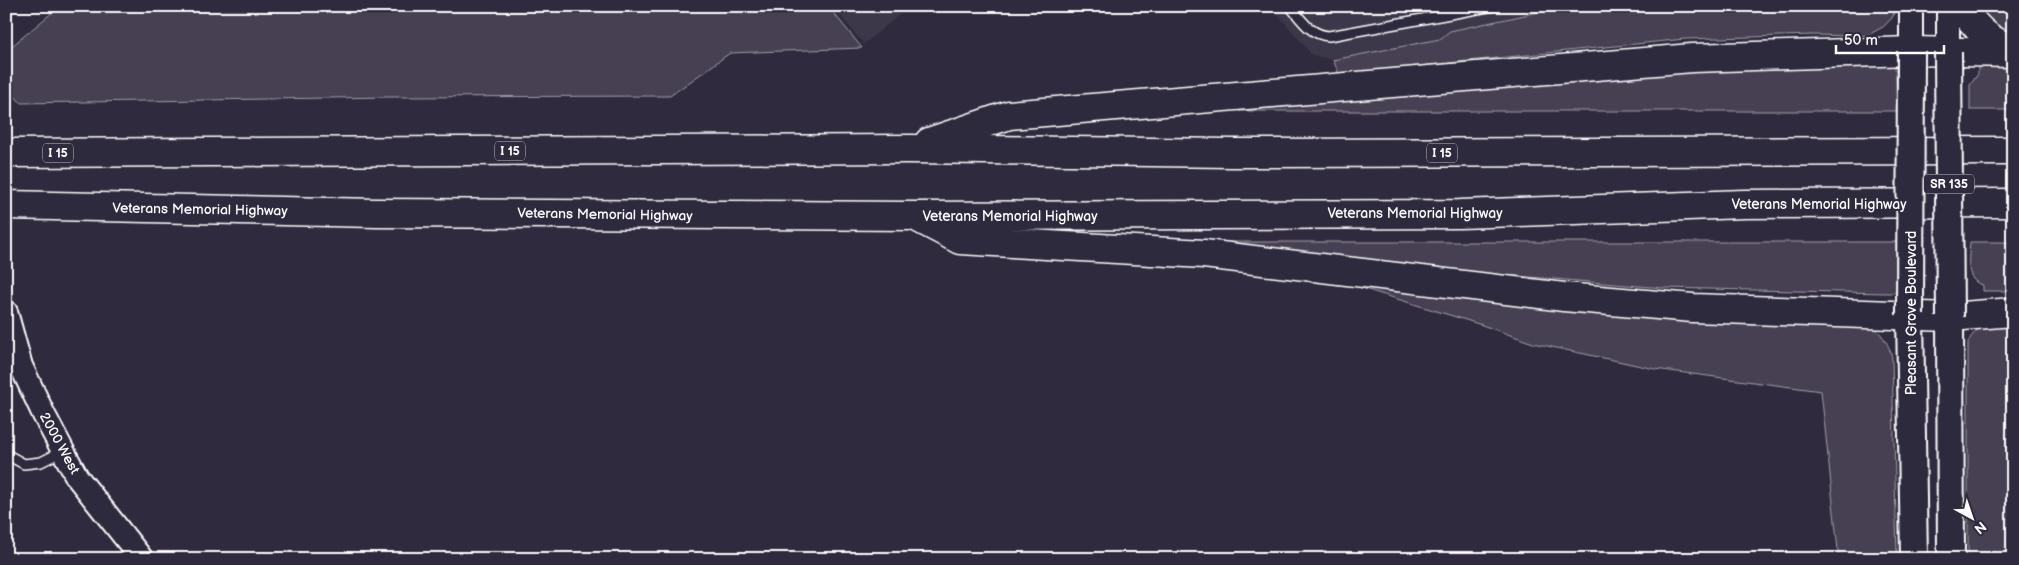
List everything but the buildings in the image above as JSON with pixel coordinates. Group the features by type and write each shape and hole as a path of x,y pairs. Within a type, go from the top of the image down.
{"highway":[{"path":"1962,6 1984,35 2013,48"},
{"path":"909,149 1009,115 1692,58 1911,51 2013,53"},
{"name":"I 15","path":"6,153 909,149 1231,153 2013,152"},
{"name":"Veterans Memorial Highway","path":"6,205 376,213 915,216 1460,214 1744,204 2013,203"},
{"path":"915,216 960,240 1204,254 1564,296 1693,308 1950,317 2013,312"}],"main road":[{"name":"Pleasant Grove Boulevard","path":"1911,51 1910,315 1914,559"},
{"name":"SR 135","path":"1948,52 1951,559"}],"street":[{"name":"Pleasant Grove Boulevard","path":"1910,6 1911,51"},
{"name":"SR 135","path":"1948,6 1948,52"},
{"name":"2000 West","path":"6,312 21,366 44,415 77,477 142,559"}],"lane":[{"path":"1290,6 1311,30 1329,36 1494,6"},
{"path":"6,454 24,464 41,462 63,451"}],"shaded area":[{"path":"60,6 828,6 862,48 730,53 670,96 391,97 21,103 6,87 6,51"},
{"path":"832,6 910,6 864,44"},
{"path":"1271,6 1567,6 1450,31 1440,39 1333,60 1312,55"},
{"path":"1567,6 1897,6 1892,18 1883,27 1868,35 1858,36 1813,35 1685,39 1339,74 1333,60 1440,39 1450,31"},
{"path":"1973,6 2013,6 2013,34 2002,32"},
{"path":"1717,65 1894,65 1896,72 1897,111 1239,111"},
{"path":"1978,67 2013,68 2013,110 1970,110 1970,85 1978,74"},
{"path":"1154,242 1898,242 1899,285 1894,293 1663,288 1239,253"},
{"path":"1970,242 2013,242 2013,291 1983,291 1983,285 1977,283 1970,274"},
{"path":"1359,281 1874,327 1886,341 1892,358 1897,559 1839,559 1821,391 1655,369 1533,343 1482,325 1358,287"},
{"path":"2013,320 2013,559 1968,559 1968,343 1971,336 1981,328"}]}
